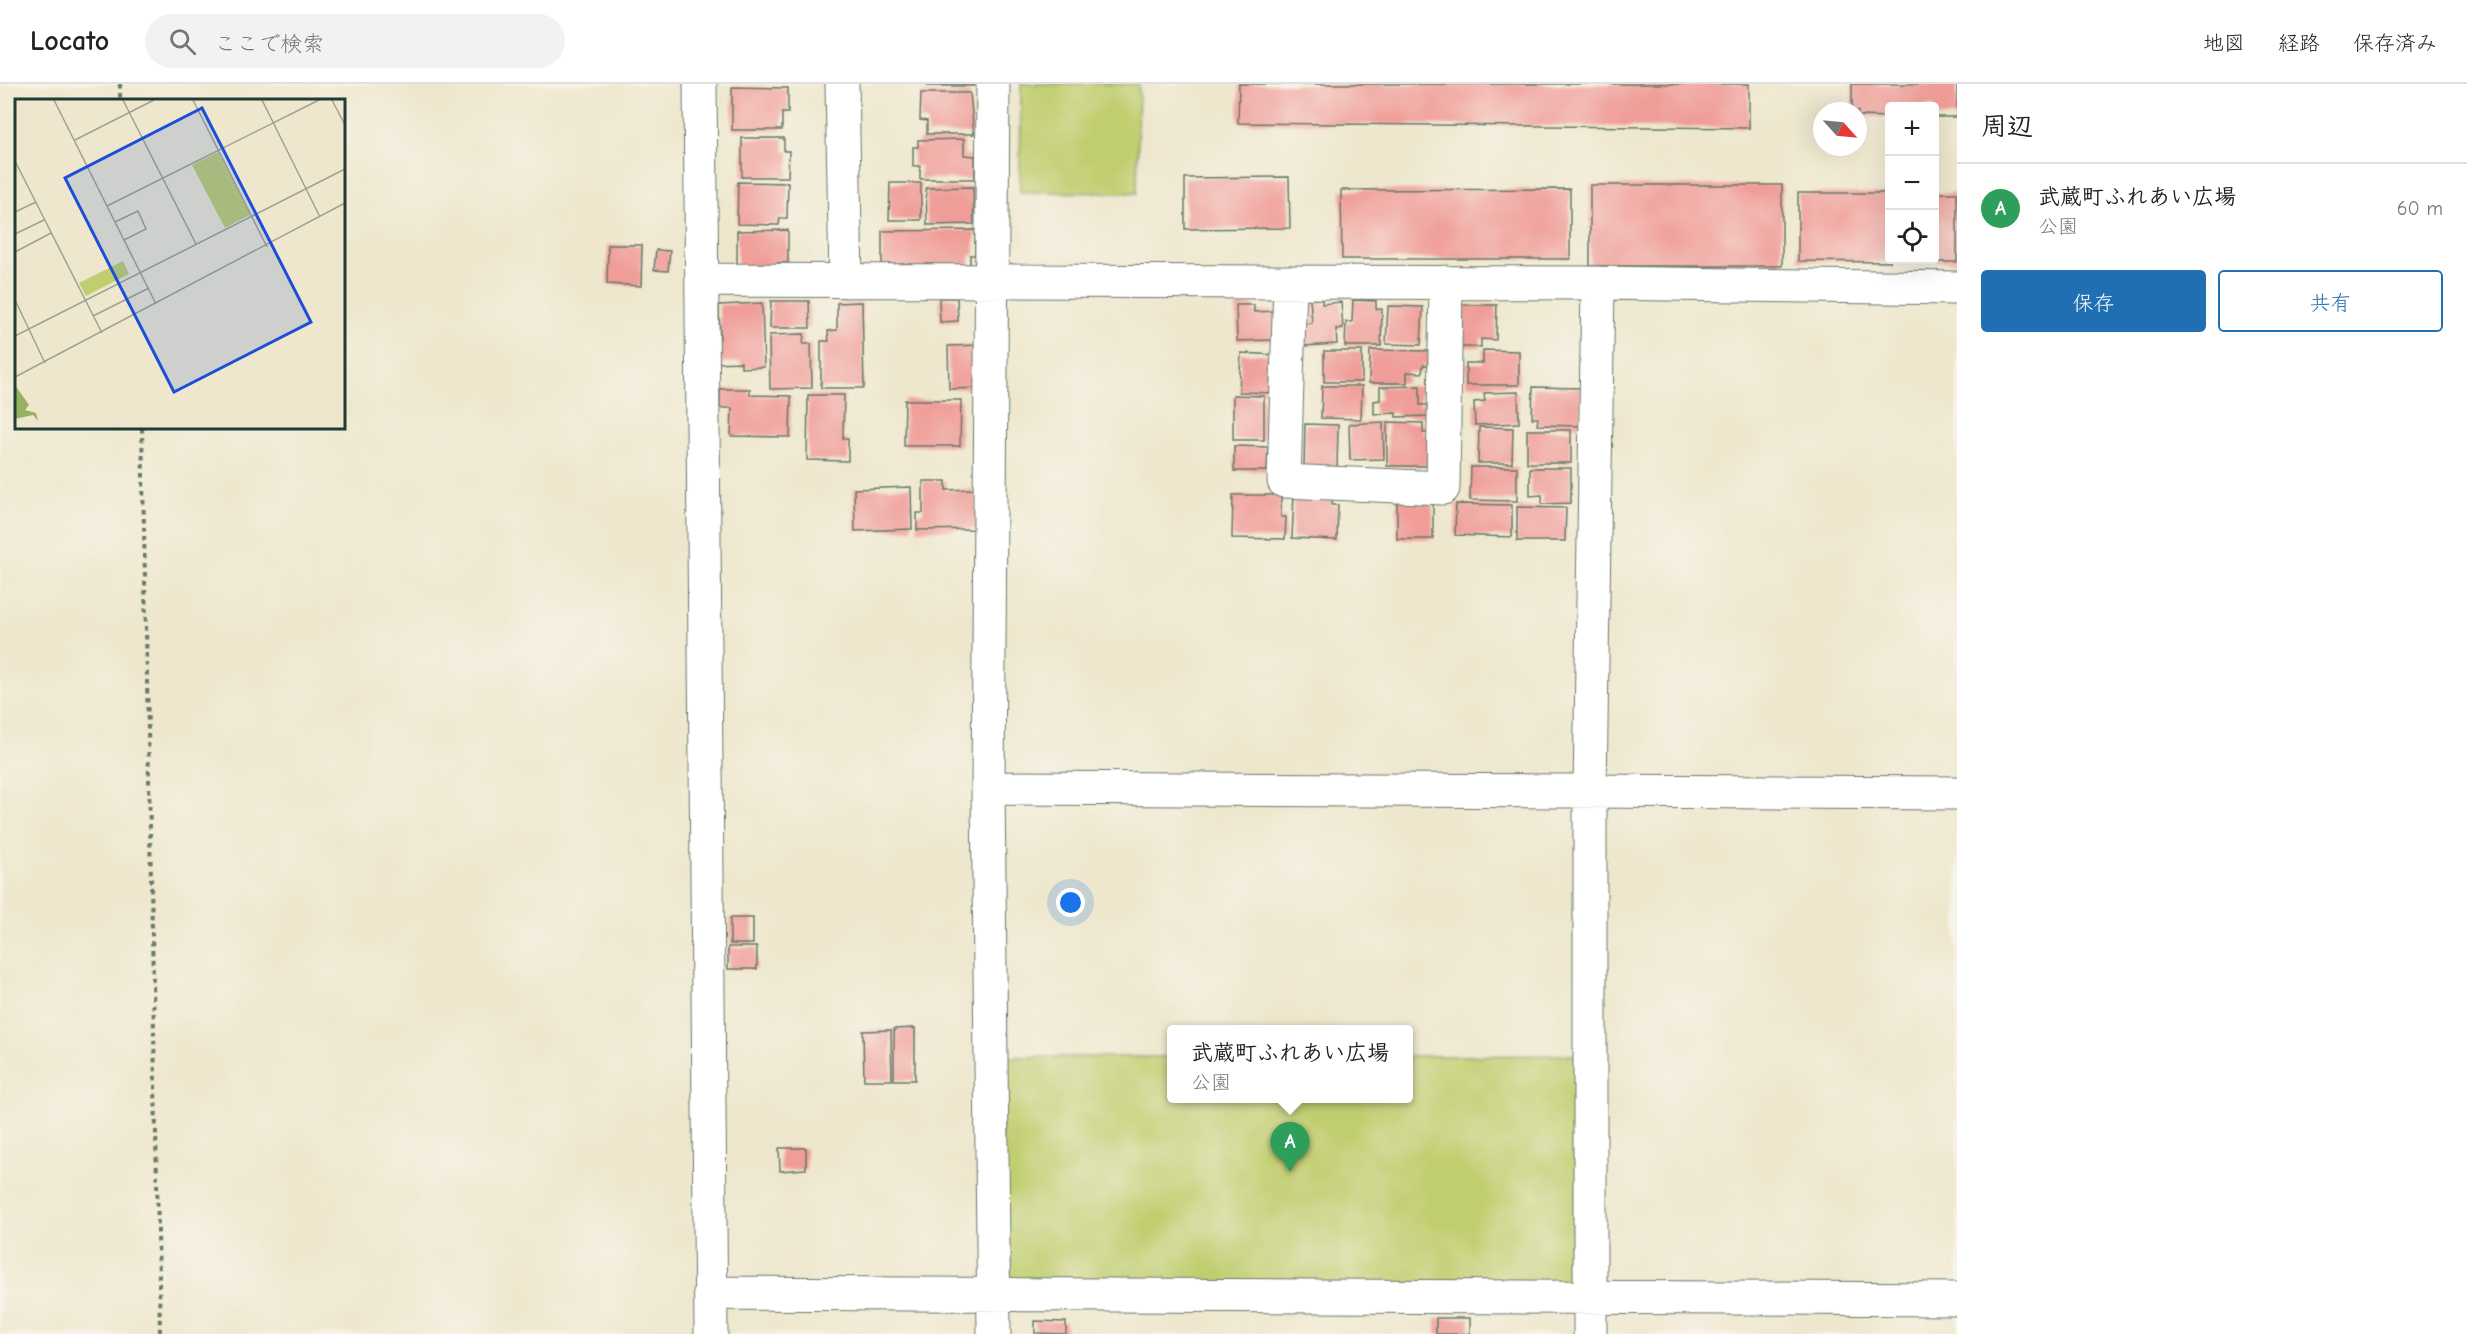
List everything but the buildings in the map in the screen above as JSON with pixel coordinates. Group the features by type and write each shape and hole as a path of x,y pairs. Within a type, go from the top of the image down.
{"street":[{"path":"700,84 711,1334"},
{"path":"842,84 846,281"},
{"path":"993,84 988,788 994,1334"},
{"path":"702,280 1446,282 1957,288"},
{"path":"1290,282 1284,481 1443,488 1446,282"},
{"path":"1590,1334 1590,790 1598,283"},
{"path":"988,788 1957,793"},
{"path":"710,1293 1957,1299"}],"path":[{"path":"142,429 160,1334"}],"green space":[{"path":"1021,84 1139,84 1137,193 1020,192"},
{"path":"1580,1055 1576,1290 1003,1286 1000,1057 1167,1057 1167,1103 1413,1103 1413,1056"}],"place":[{"name":"武蔵町ふれあい広場","path":"1290,1172"}]}
